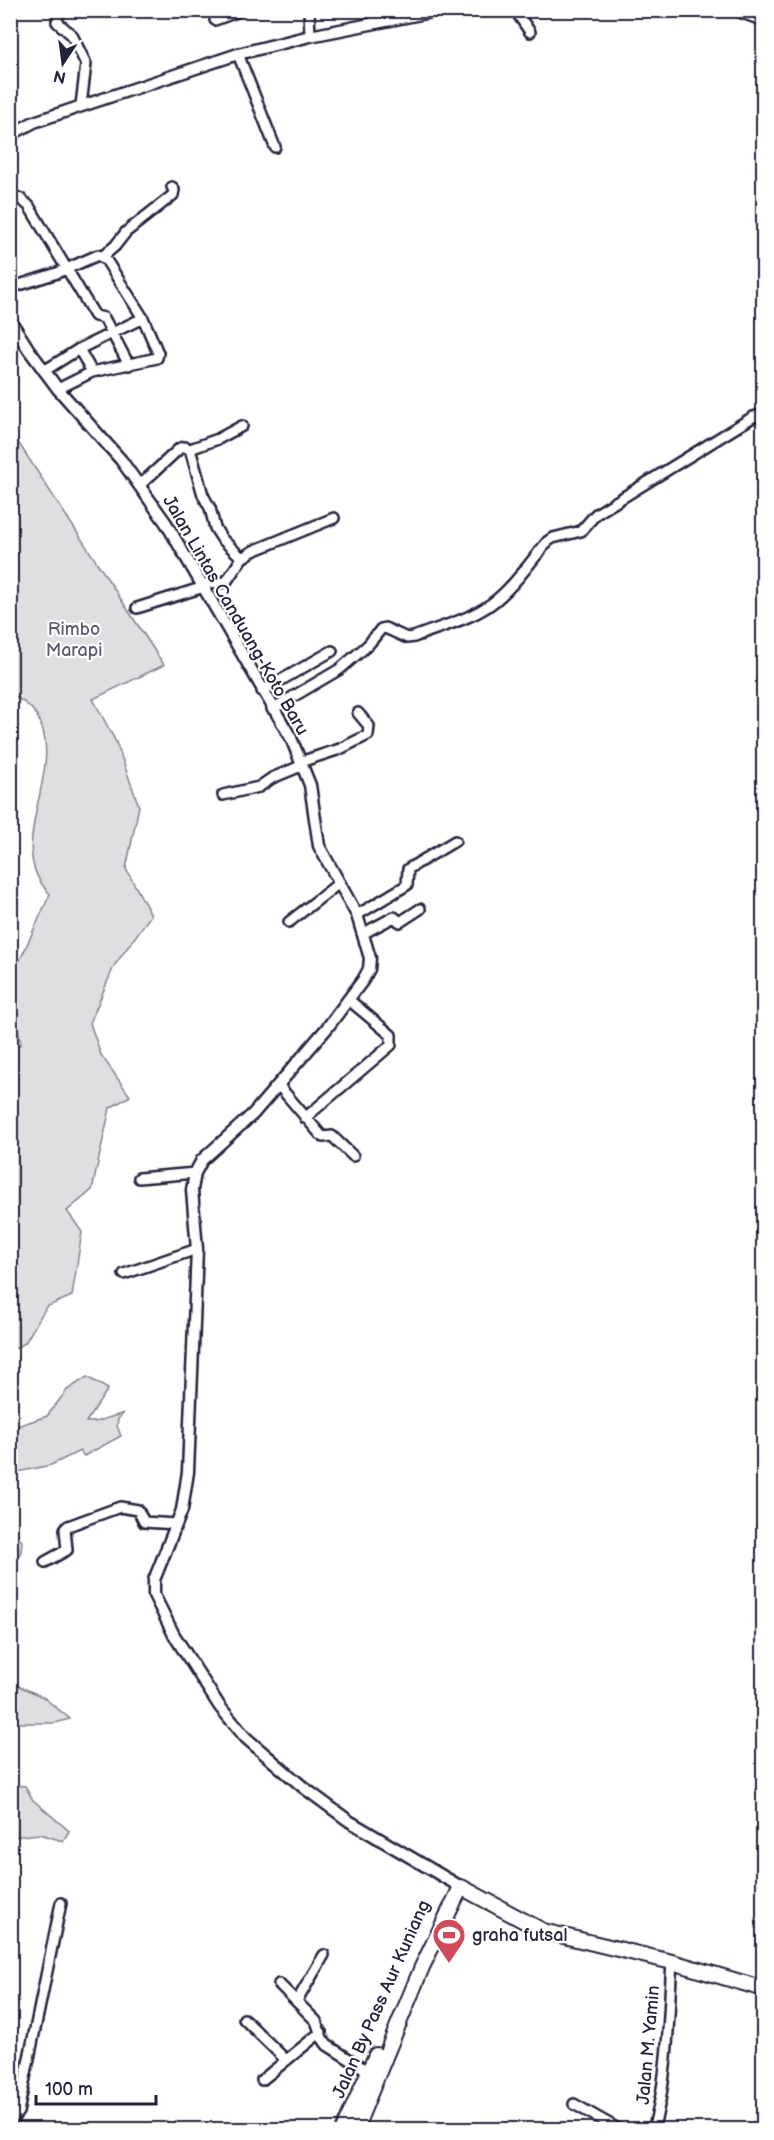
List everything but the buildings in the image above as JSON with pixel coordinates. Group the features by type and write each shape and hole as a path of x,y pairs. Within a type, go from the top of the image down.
{"highway":[{"path":"457,1885 543,1931 672,1962 764,1989"},
{"name":"Jalan By Pass Aur Kuniang","path":"343,2130 368,2071 457,1885"},
{"name":"Jalan By Pass Aur Kuniang","path":"355,2130 457,1885"}],"main road":[{"path":"10,135 34,122 81,105 238,54 310,36 441,10"},
{"name":"Jalan Lintas Canduang-Koto Baru","path":"10,320 58,389 140,485 203,585 272,709 291,738 310,785 319,846 357,915 364,933 370,964 367,974 353,995 279,1086 241,1126 202,1160 195,1173"},
{"path":"195,1173 192,1191 197,1249 188,1472 182,1510 154,1580 154,1595 174,1635 229,1718 254,1746 328,1806 366,1832 457,1885"}],"street":[{"path":"63,10 58,14 57,21 72,35 86,64 81,105"},
{"path":"215,21 242,10"},
{"path":"309,10 310,36"},
{"path":"374,10 376,23"},
{"path":"515,10 530,32"},
{"path":"734,10 764,21"},
{"path":"238,54 275,147"},
{"path":"10,288 68,269 93,256 103,256 126,232 173,195 172,188"},
{"path":"10,195 29,206 95,316 104,318 129,365"},
{"path":"58,389 92,372 157,358 158,353 143,318 103,256"},
{"path":"44,371 79,349 143,318"},
{"path":"79,349 92,372"},
{"path":"272,709 340,669 368,645 381,629 391,629 407,638 414,637 476,613 493,603 548,541 581,531 596,514 753,417 764,414"},
{"path":"140,485 177,451 219,439 242,426"},
{"path":"190,449 215,528 222,539 242,558"},
{"path":"137,608 203,585 226,582 242,558 253,551 334,518"},
{"path":"262,691 332,651"},
{"path":"223,795 259,787 301,764 368,735 369,726 358,713"},
{"path":"357,915 407,885 408,869 455,841"},
{"path":"289,922 338,884"},
{"path":"364,933 394,917 400,922 420,909"},
{"path":"305,1118 391,1045 390,1035 353,995"},
{"path":"279,1086 323,1137 332,1136 353,1156"},
{"path":"139,1178 195,1173"},
{"path":"124,1274 197,1249"},
{"path":"45,1562 67,1550 65,1529 68,1526 120,1507 138,1510 144,1522 176,1524"},
{"path":"10,2122 18,2112 61,1903"},
{"path":"297,2001 324,1955"},
{"name":"Jalan M. Yamin","path":"653,2130 660,2105 665,2071 672,1962"},
{"path":"279,1984 316,2021 327,2045 368,2071"},
{"path":"244,2019 286,2060"},
{"path":"262,2080 321,2032"},
{"path":"574,2104 620,2130"}],"shaded area":[{"path":"763,2082 763,2129 749,2129"}],"green space":[{"name":"Rimbo Marapi","path":"10,430 164,665 93,699 116,742 139,806 126,869 151,915 114,966 90,1023 101,1055 130,1096 110,1108 92,1190 67,1211 82,1232 72,1296 46,1307 25,1343 11,1351 10,1051 21,1044 18,1028 11,1021 11,980 50,894 36,874 32,853 33,830 46,759 44,736 36,714 25,703 11,695"},
{"path":"87,1377 108,1389 86,1422 95,1422 124,1413 118,1419 117,1426 121,1436 84,1456 80,1451 51,1465 17,1472 17,1486 11,1489 11,1428 47,1416 67,1390"},
{"path":"11,1529 22,1541 21,1551 11,1578"},
{"path":"19,1686 43,1697 70,1719 55,1723 19,1723 11,1728 11,1687"},
{"path":"11,1785 25,1786 33,1800 69,1831 63,1841 40,1834 11,1837"}],"place":[{"name":"graha futsal","path":"449,1964"}]}
